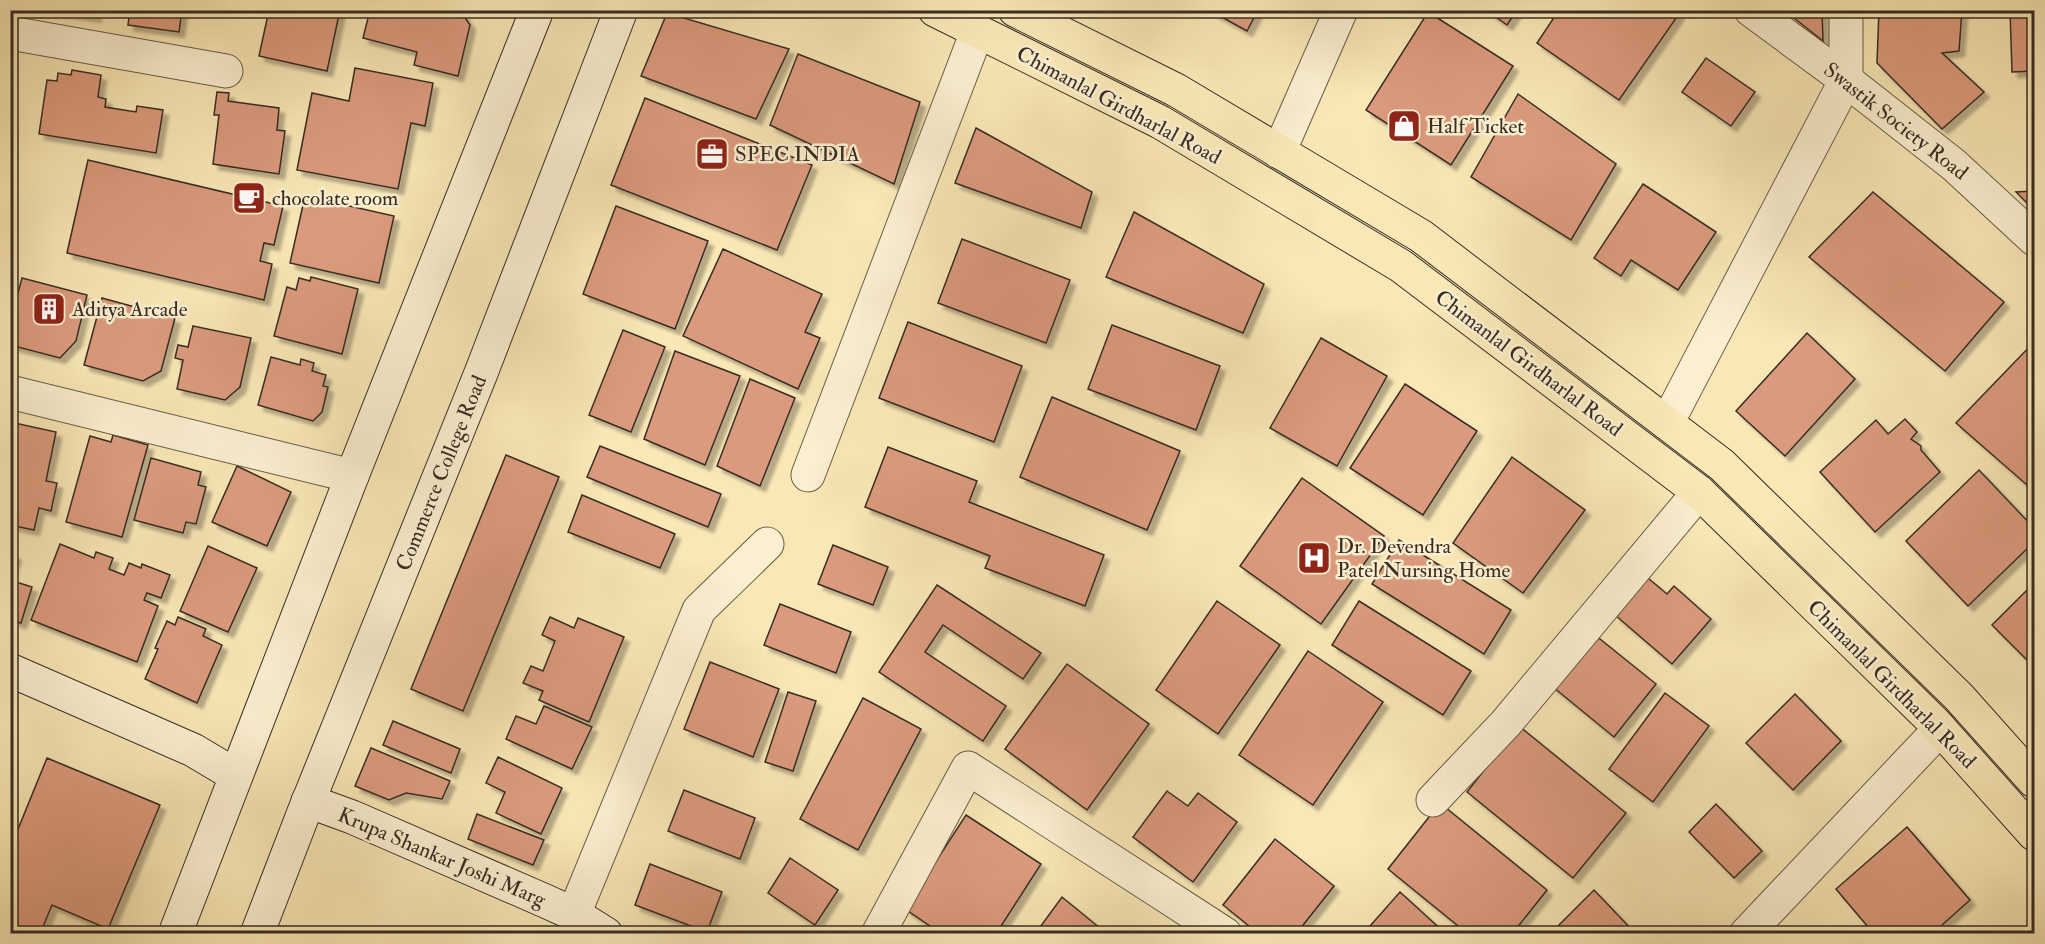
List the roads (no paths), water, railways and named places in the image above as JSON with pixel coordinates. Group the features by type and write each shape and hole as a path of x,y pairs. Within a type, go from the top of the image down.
{"main road":[{"name":"Chimanlal Girdharlal Road","path":"935,10 1160,122 1401,266 1699,492 1940,729 2034,834"},
{"name":"Chimanlal Girdharlal Road","path":"1015,10 1176,90 1420,236 1722,465 1959,697 2034,781"}],"street":[{"path":"175,933 352,476 537,10"},
{"name":"Commerce College Road","path":"257,933 481,373 621,10"},
{"path":"1280,152 1341,10"},
{"name":"Swastik Society Road","path":"1751,10 1954,165 2034,239"},
{"path":"1667,423 1846,81 1845,10"},
{"path":"808,475 978,32"},
{"path":"10,33 226,71"},
{"path":"10,392 352,476"},
{"path":"1432,800 1506,723 1699,492"},
{"path":"574,914 699,610 767,544"},
{"path":"10,670 193,750 235,775"},
{"path":"1746,933 1940,729"},
{"path":"878,933 968,768 1225,933"},
{"name":"Krupa Shankar Joshi Marg","path":"308,801 363,821 574,914 606,933"}],"place":[{"name":"Half Ticket","path":"1404,126"},
{"name":"SPEC INDIA","path":"712,154"},
{"name":"chocolate room","path":"249,198"},
{"name":"Aditya Arcade","path":"49,309"},
{"name":"Dr. Devendra Patel Nursing Home","path":"1314,558"}]}
